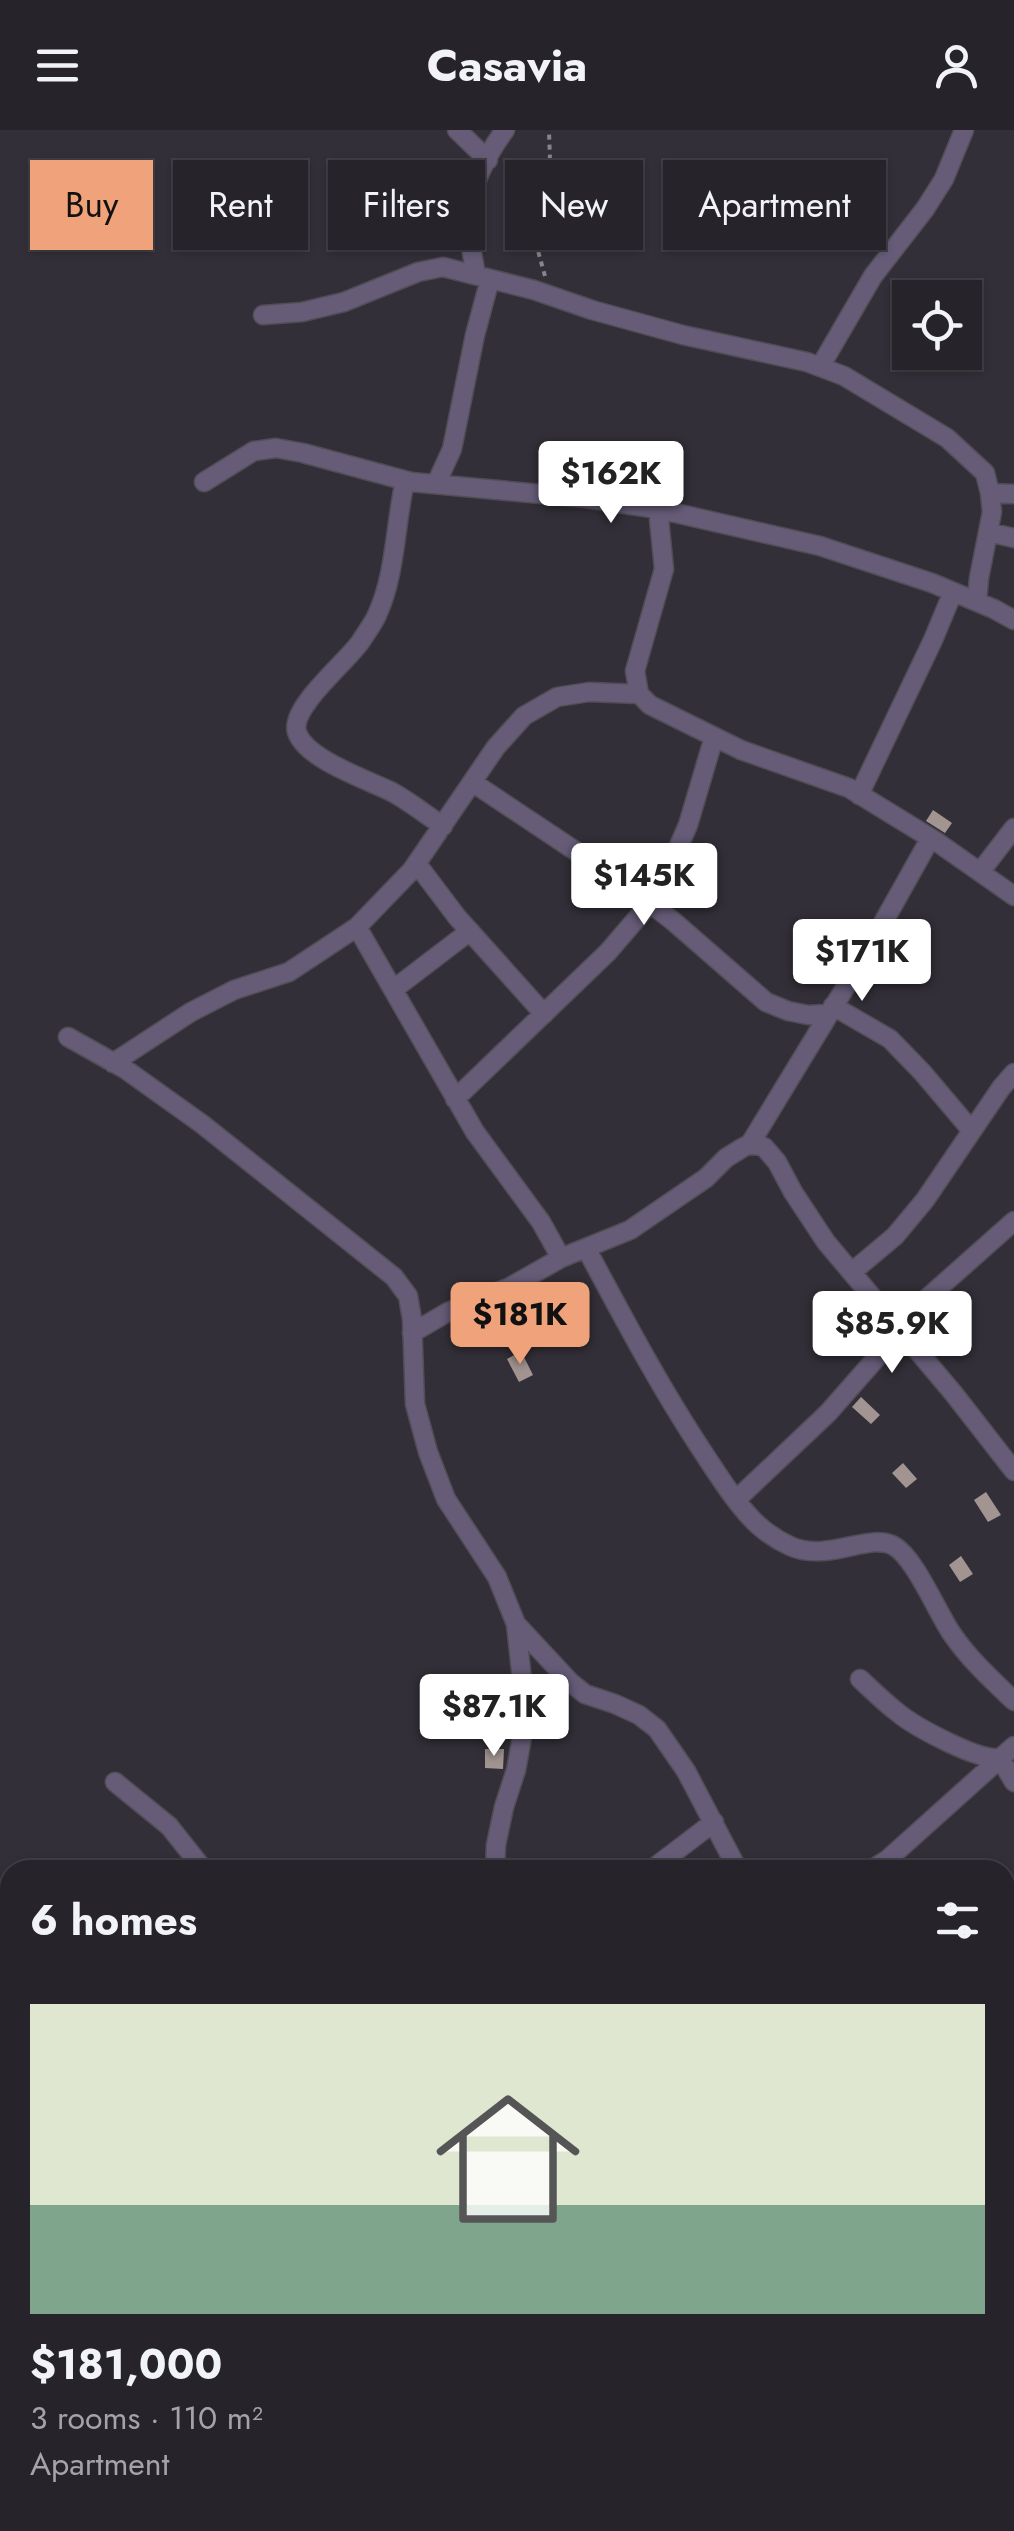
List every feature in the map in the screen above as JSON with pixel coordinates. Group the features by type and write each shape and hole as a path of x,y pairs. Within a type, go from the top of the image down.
{"street":[{"path":"457,130 488,160"},
{"path":"436,484 452,449 483,277 468,219 472,195 504,130"},
{"path":"820,367 873,276 926,209 944,179 964,130"},
{"path":"262,315 302,312 344,302 418,272 443,267 844,376 947,438 985,473 992,512 976,601"},
{"path":"204,482 254,451 276,448 405,481 658,509 820,546 953,592 1014,620"},
{"path":"405,481 386,587 377,615 358,646 300,713 296,728 314,754 394,793 442,826"},
{"path":"990,494 1014,494"},
{"path":"658,509 664,569 636,671 639,694 650,706 741,750 848,788 1014,896"},
{"path":"988,532 1014,538"},
{"path":"859,795 953,592"},
{"path":"113,1063 234,990 289,972 357,927 417,864 496,747 524,716 557,697 589,692 639,694"},
{"path":"455,1100 608,952 650,903 688,826 714,737"},
{"path":"472,782 650,903 766,1002 808,1016 831,1010 890,1039 972,1131"},
{"path":"980,872 1014,828"},
{"path":"412,1333 562,1258 630,1230 750,1144 930,839"},
{"path":"417,864 544,1014"},
{"path":"357,927 455,1100 562,1258"},
{"path":"394,989 470,931"},
{"path":"68,1036 202,1124 394,1278 408,1296 415,1404 428,1452 446,1500 497,1577 516,1624 523,1688 522,1737 500,1826 496,1860"},
{"path":"852,1272 895,1236 926,1200 1014,1074"},
{"path":"750,1144 764,1146 777,1162 826,1242 1014,1471"},
{"path":"738,1500 828,1413 879,1355 897,1325 1014,1220"},
{"path":"586,1248 654,1374 717,1474 758,1525 801,1550 823,1553 868,1542 896,1547 952,1635 1014,1701"},
{"path":"516,1624 585,1694 639,1715 657,1729 686,1772 733,1860"},
{"path":"860,1679 900,1715 988,1760 1007,1752"},
{"path":"1007,1752 1014,1782"},
{"path":"898,1860 1007,1752"},
{"path":"115,1782 169,1826 196,1860"},
{"path":"663,1860 714,1822"}],"path":[{"path":"549,130 548,184 534,221 549,295"}],"building":[{"path":"933,810 952,823 945,833 926,821"},
{"path":"521,1351 533,1375 519,1382 507,1359"},
{"path":"861,1397 880,1415 871,1424 852,1407"},
{"path":"903,1463 917,1479 906,1488 892,1473"},
{"path":"986,1492 1001,1515 988,1522 974,1500"},
{"path":"961,1556 973,1574 960,1582 949,1565"},
{"path":"485,1749 504,1749 503,1769 485,1768"}]}
